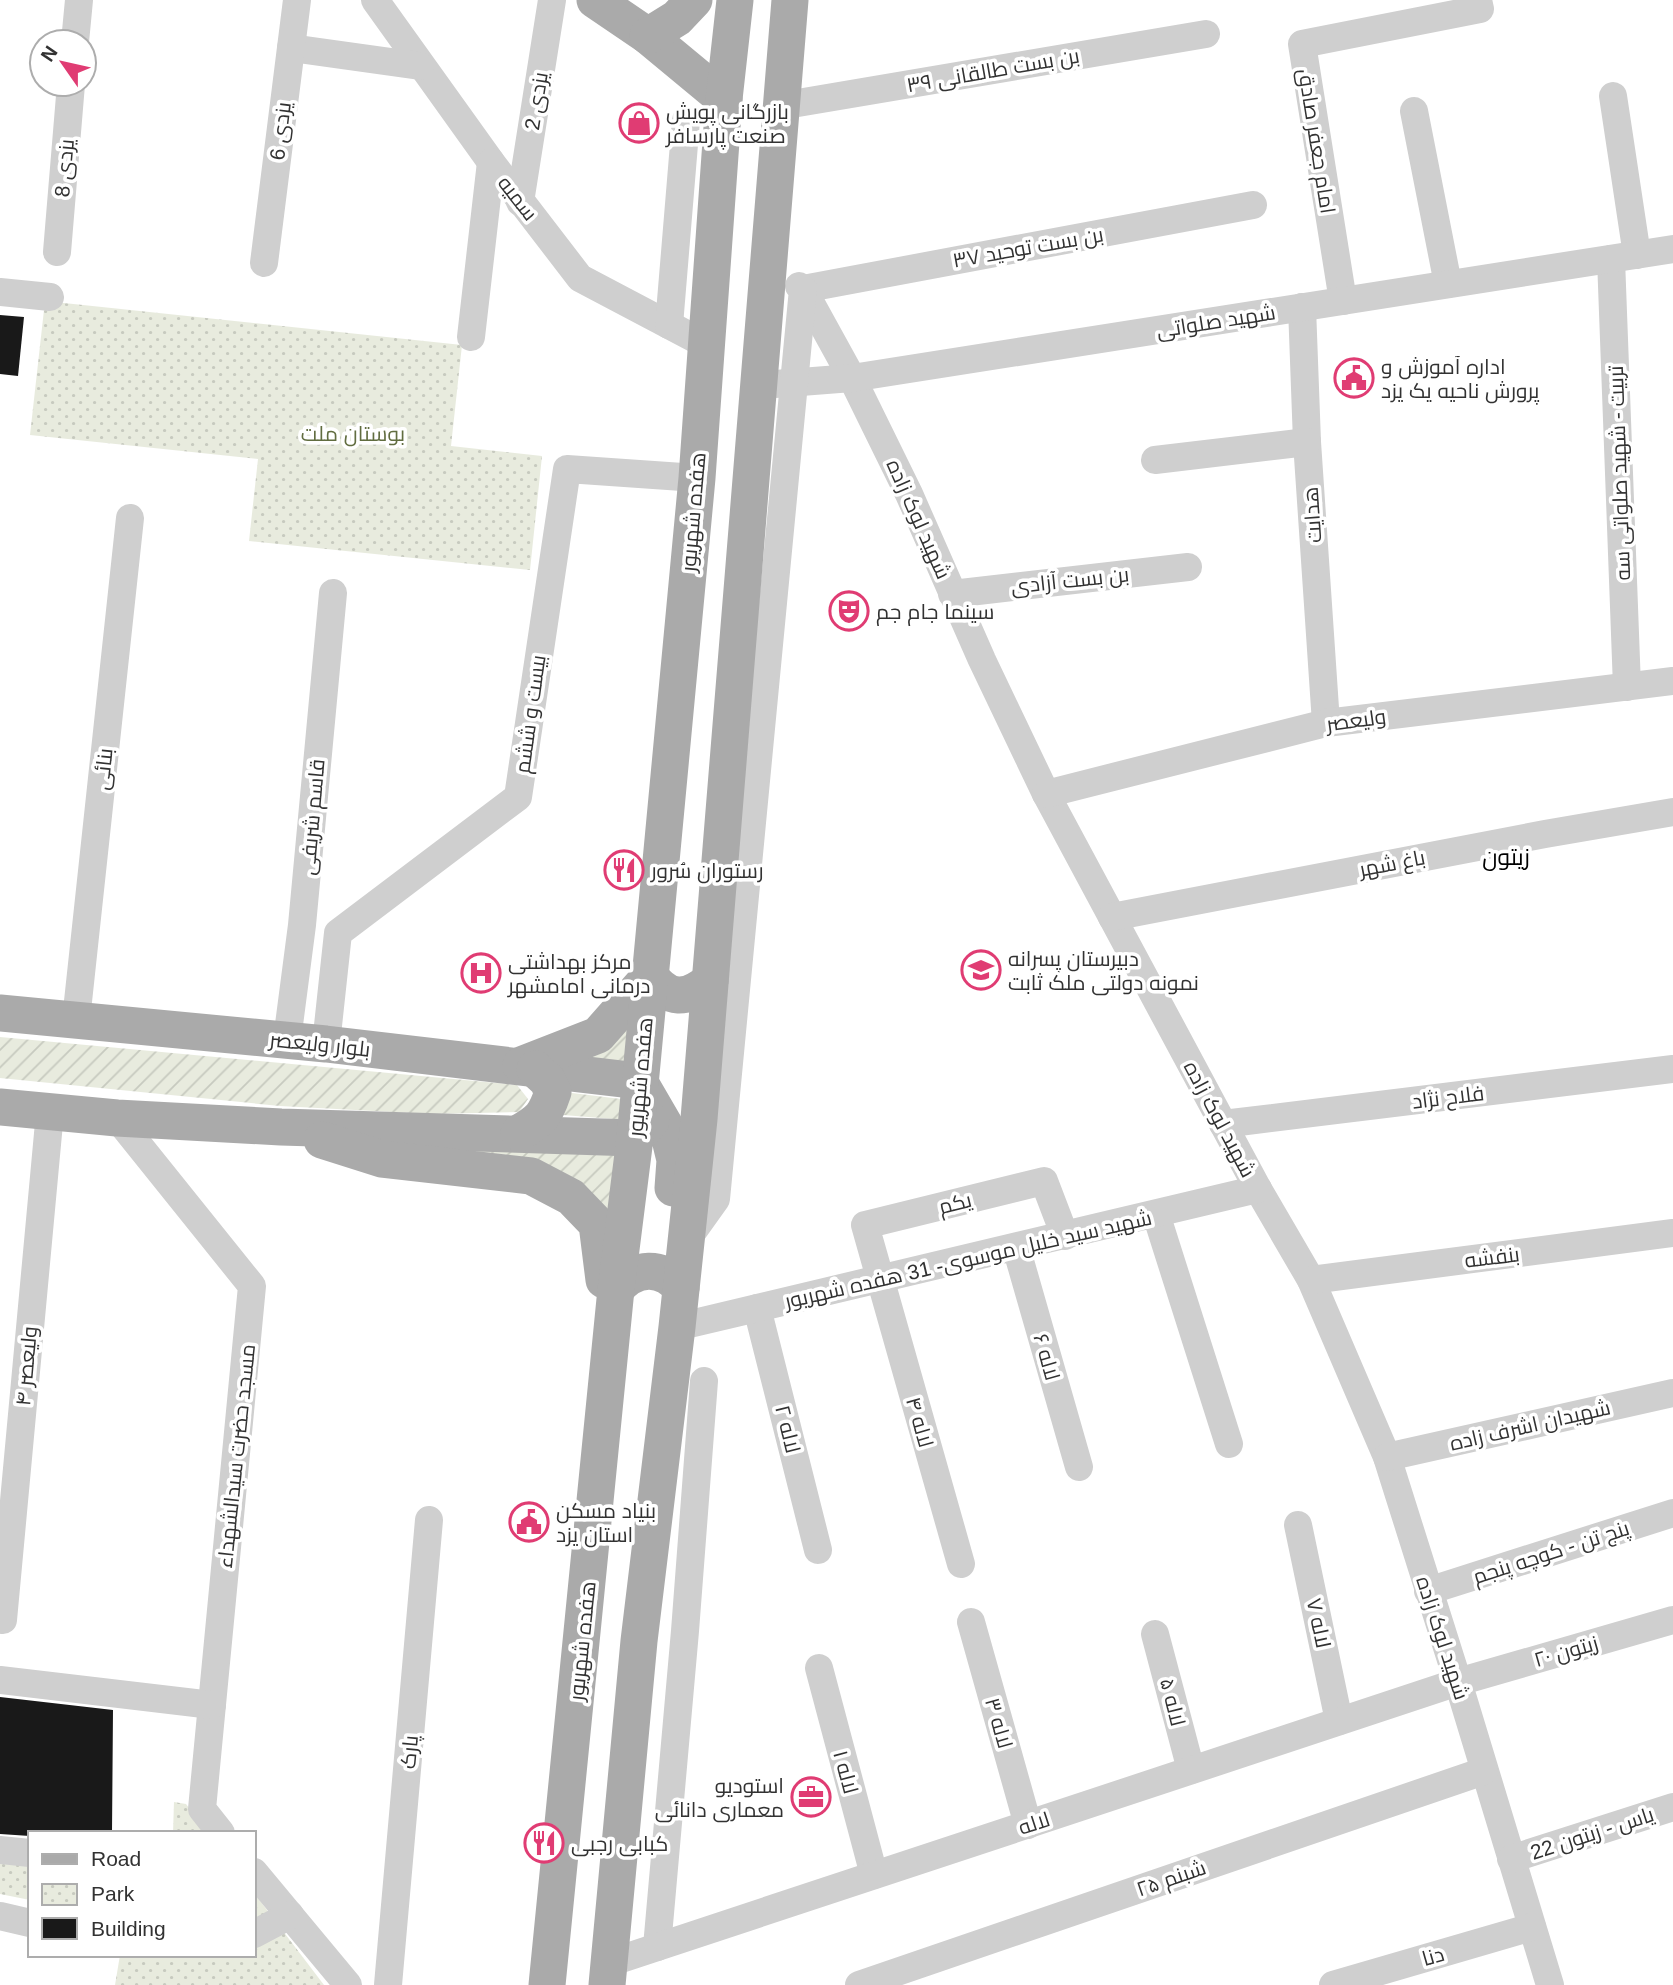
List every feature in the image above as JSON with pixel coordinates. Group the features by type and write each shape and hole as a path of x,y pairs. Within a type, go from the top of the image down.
{"main road":[{"path":"595,0 648,36 724,99"},
{"path":"648,36 677,18 694,0"},
{"name":"هفده شهریور","path":"547,1985 617,1289 647,1125 639,1081 697,478 724,99 735,0"},
{"path":"608,1974 639,1641 677,1327 710,981 729,914 758,384 790,0"},
{"path":"524,1068 598,1035 649,976 670,994 684,995 697,991 710,981"},
{"path":"647,1125 675,1089 682,1073 694,1013 710,981"},
{"name":"بلوار ولیعصر","path":"0,1013 326,1044 639,1081"},
{"path":"519,1133 537,1122 546,1112 553,1092 547,1080 524,1068"},
{"path":"0,1107 117,1118 281,1127 519,1133 647,1125 668,1131 676,1160 669,1244 681,1288"},
{"path":"281,1127 382,1159 531,1176 571,1197 597,1224 612,1347"},
{"path":"617,1289 633,1275 654,1271 674,1280 681,1288"}],"street":[{"path":"76,28 79,0"},
{"name":"یزدی 6","path":"264,263 297,0"},
{"name":"سمیه","path":"375,0 520,202 580,278 707,345"},
{"name":"یزدی 2","path":"520,202 552,0"},
{"name":"امام جعفر صادق","path":"1343,301 1302,44 1480,9 1478,0"},
{"name":"بن‌ بست طالقانی ۳۹","path":"780,106 1206,33"},
{"path":"291,48 421,66"},
{"name":"تربیت - شهید صلواتی سه","path":"1614,96 1624,257 1627,687"},
{"name":"یزدی 8","path":"57,251 70,98"},
{"path":"1414,111 1448,284"},
{"path":"669,325 685,120"},
{"path":"471,337 491,162"},
{"name":"بن بست توحید ۳۷","path":"803,289 1253,205"},
{"name":"شهید صلواتی","path":"758,384 794,384 852,378 1673,249"},
{"path":"686,1241 716,1199 729,914 794,384 803,289 767,268"},
{"name":"شهید لوک زاده","path":"803,289 852,378 909,494 1046,794 1258,1189 1311,1280 1387,1457 1550,1985"},
{"path":"0,292 51,297"},
{"name":"هدایت","path":"1302,307 1307,442 1325,723"},
{"path":"1155,460 1307,442"},
{"name":"بیست و ششم","path":"338,933 518,797 567,469 697,478"},
{"name":"بنائی","path":"76,1020 130,518"},
{"name":"بن بست آزادی","path":"953,594 1188,567"},
{"name":"قاسم شریفی","path":"287,1040 302,925 333,593"},
{"name":"ولیعصر","path":"1046,794 1325,723 1673,681"},
{"name":"باغ شهر","path":"1112,917 1673,812"},
{"path":"302,925 338,933 326,1044"},
{"name":"فلاح نژاد","path":"1223,1124 1673,1069"},
{"name":"ولیعصر ۴","path":"3,1620 50,1112"},
{"name":"مسجد حضرت سیدالشهداء","path":"117,1118 252,1286 202,1809 220,1831"},
{"name":"یکم","path":"880,1280 864,1225 1044,1181 1065,1236"},
{"name":"شهید سید خلیل موسوی- 31 هفده شهریور","path":"677,1327 1258,1189"},
{"path":"1156,1214 1228,1444"},
{"name":"بنفشه","path":"1311,1280 1673,1233"},
{"name":"لاله ۶","path":"1016,1247 1079,1467"},
{"name":"لاله ۴","path":"880,1280 961,1564"},
{"name":"لاله ۲","path":"757,1308 818,1550"},
{"path":"657,1947 704,1381"},
{"name":"شهیدان اشرف زاده","path":"1387,1457 1673,1393"},
{"name":"پنج تن - کوچه پنجم","path":"1428,1591 1673,1513"},
{"name":"پارک","path":"388,1985 429,1520"},
{"name":"لاله ۷","path":"1298,1525 1339,1721"},
{"name":"زیتون ۲۰","path":"1458,1682 1673,1620"},
{"name":"لاله ۳","path":"971,1622 1028,1825"},
{"path":"639,1641 685,1631"},
{"name":"لاله ۵","path":"1155,1634 1191,1770"},
{"name":"لاله ۱","path":"819,1668 874,1875"},
{"path":"0,1681 212,1705"},
{"name":"لاله","path":"608,1974 657,1947 1458,1682"},
{"name":"شبنم ۲۵","path":"859,1985 1484,1771"},
{"name":"یاس - زیتون 22","path":"1511,1859 1673,1807"},
{"path":"0,1850 28,1853"},
{"path":"256,1874 348,1985"},
{"path":"256,1933 289,1915"},
{"path":"0,1916 28,1923"},
{"name":"دنا","path":"1334,1985 1532,1927"}],"green space":[{"name":"بوستان ملت","path":"45,301 462,345 451,446 542,456 530,570 249,541 258,459 30,435"},
{"path":"638,995 631,1063 552,1062"},
{"path":"0,1037 517,1085 528,1099 519,1112 431,1114 280,1106 0,1078"},
{"path":"564,1092 621,1099 626,1120 563,1115"},
{"path":"454,1142 622,1155 609,1219 498,1160"},
{"path":"174,1802 186,1804 206,1831 173,1831"},
{"path":"0,1862 28,1865 28,1900 0,1894"},
{"path":"256,1896 324,1985 115,1985 120,1957 256,1957"}],"building":[{"path":"0,315 24,317 18,376 0,374"},
{"path":"0,1697 113,1710 112,1831 28,1831 28,1836 0,1834"}],"place":[{"name":"بازرگانی پویش صنعت پارسافر","path":"639,123"},
{"name":"اداره آموزش و پرورش ناحیه یک یزد","path":"1354,378"},
{"name":"سینما جام جم","path":"849,611"},
{"name":"رستوران سُرور","path":"624,870"},
{"name":"دبیرستان پسرانه نمونه دولتی ملک ثابت","path":"981,970"},
{"name":"مرکز بهداشتی درمانی امامشهر","path":"481,973"},
{"name":"بنیاد مسکن استان یزد","path":"529,1522"},
{"name":"استودیو معماری دانائی","path":"811,1797"},
{"name":"کبابی رجبی","path":"544,1843"}],"district":[{"name":"زیتون","path":"1506,857"}]}
